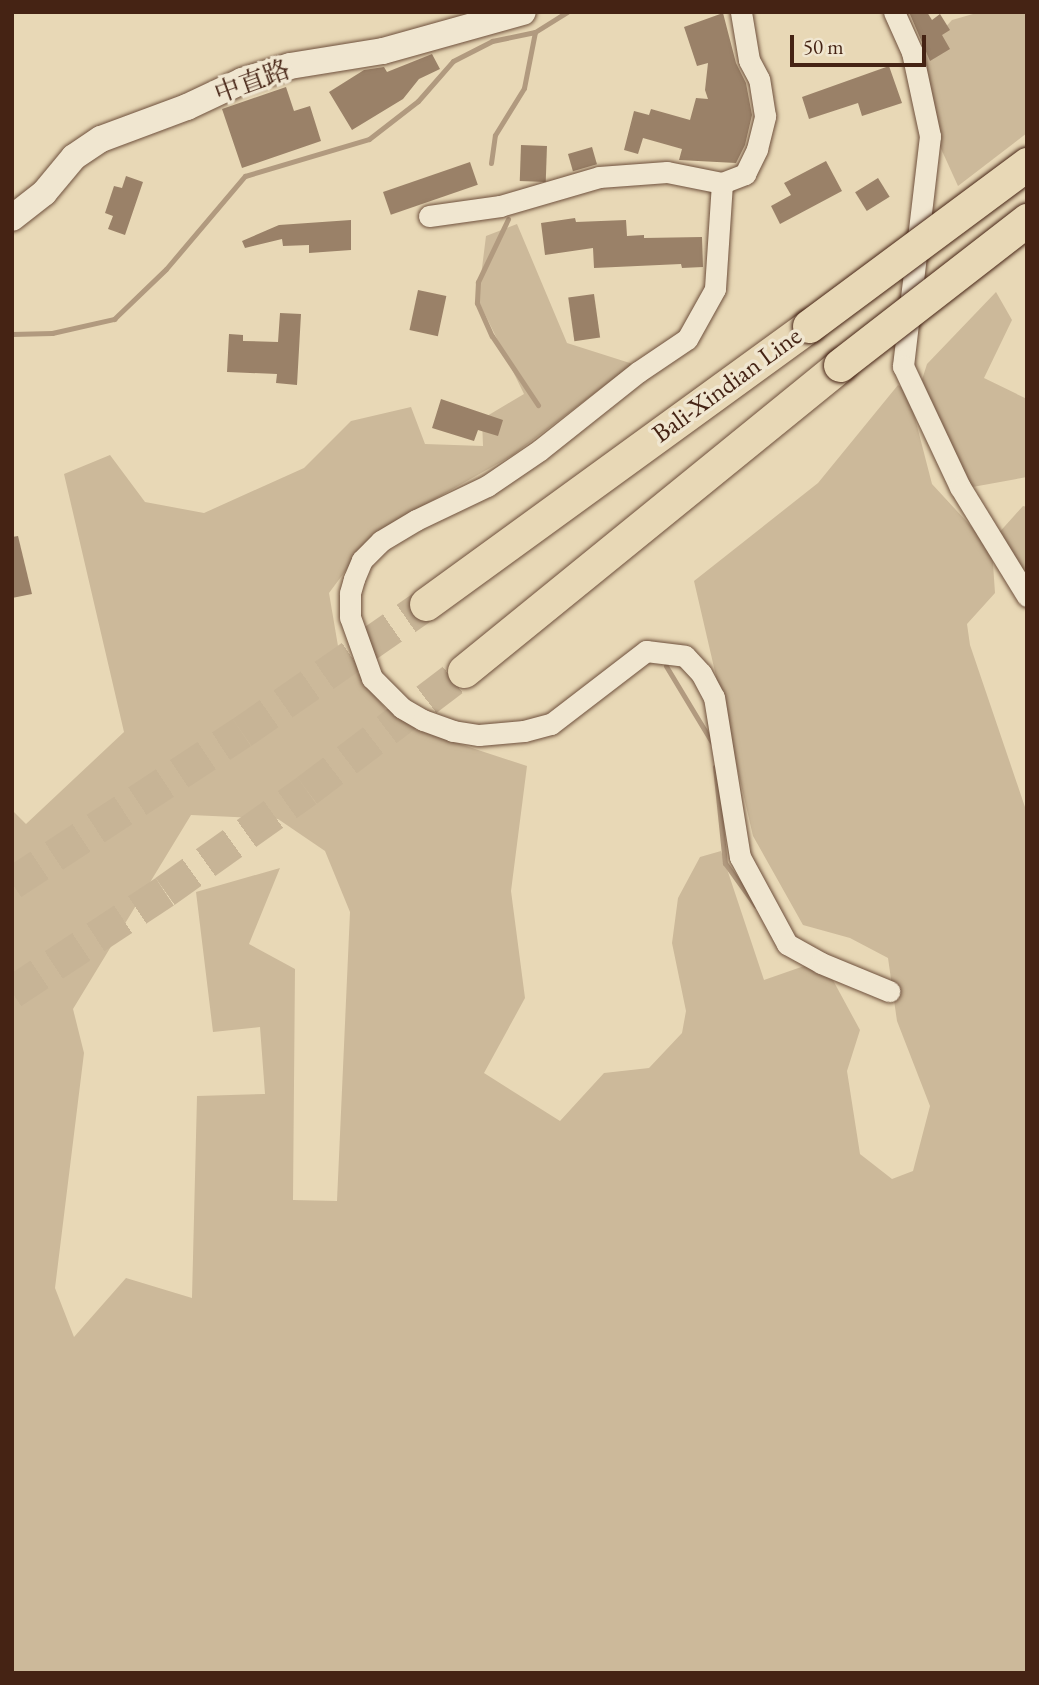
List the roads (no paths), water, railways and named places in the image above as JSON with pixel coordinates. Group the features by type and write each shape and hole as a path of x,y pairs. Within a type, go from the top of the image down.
{"highway":[{"name":"Bali-Xindian Line","path":"426,604 1027,164"},
{"name":"Bali-Xindian Line","path":"464,671 840,365 1027,219"}],"street":[{"name":"中直路","path":"12,218 44,193 74,157 101,139 187,107 242,82 290,66 383,51 523,12"},
{"path":"429,216 500,206 599,177 667,172 722,183 745,174 757,149 765,116 759,79 749,60 741,12"},
{"path":"894,12 912,52 930,136 903,366 960,487 1027,596"},
{"path":"722,183 715,289 687,339 638,372 540,450 487,486 416,520 381,541 362,560 354,579 350,593 350,617 372,678 402,708 443,727 479,735 524,731 551,724 646,651 685,656 701,673 714,697 740,857 787,944 821,963 888,992"}],"waterway":[{"path":"12,334 52,333 114,319 166,269 245,176 369,139 418,101 453,61 492,41 535,32 567,12"},
{"path":"491,163 495,135 524,88 535,32"},
{"path":"508,219 478,282 477,303 492,336 538,405"},
{"path":"666,666 713,744"},
{"path":"715,767 725,863 755,905"}],"tunnel":[{"path":"12,883 242,732 426,604"},
{"path":"12,992 165,891 307,790 464,671"}]}
